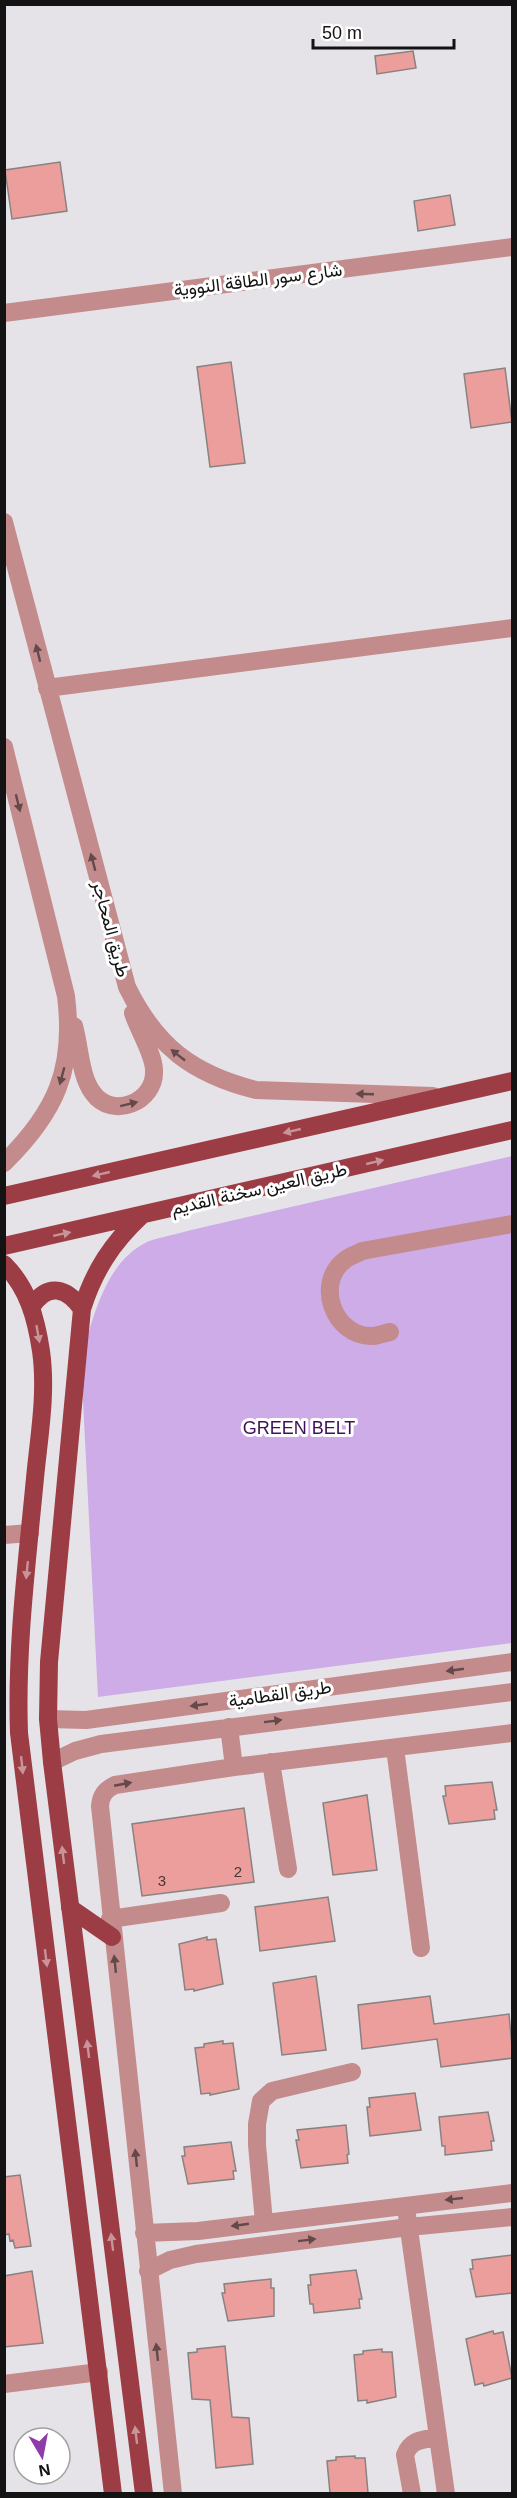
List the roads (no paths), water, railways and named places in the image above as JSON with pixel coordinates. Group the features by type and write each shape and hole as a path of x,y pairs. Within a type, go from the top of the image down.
{"main road":[{"path":"4,1196 513,1081"},
{"name":"طريق العين سخنة القديم","path":"4,1246 513,1130"},
{"path":"141,1216 110,1248 98,1267 82,1309 49,1662 48,1719 144,2493"},
{"path":"4,1264 21,1285 32,1306 41,1353 43,1376 18,1657 19,1733 114,2493"},
{"path":"32,1306 46,1292 56,1290 66,1292 82,1309"},
{"path":"70,1908 111,1928"}],"street":[{"name":"شارع سور الطاقة النووية","path":"4,313 513,247"},
{"name":"طريق المحاجر","path":"4,522 126,987 139,1012 163,1042 177,1055 201,1071 228,1083 256,1089 444,1096"},
{"path":"47,688 513,627"},
{"path":"4,747 88,1086 104,1103 127,1106 139,1101 148,1092 153,1081 154,1069 136,1023 126,987"},
{"path":"4,1163 48,1113 56,1094 62,1075 68,1035 66,996"},
{"path":"390,1332 370,1336 351,1330 336,1317 329,1298 332,1277 344,1260 362,1251 513,1224"},
{"path":"4,1535 30,1533"},
{"name":"طريق القطامية","path":"48,1719 86,1720 513,1662"},
{"name":"طريق القطامية","path":"52,1762 75,1751 101,1743 513,1692"},
{"path":"229,1727 234,1767"},
{"path":"173,2493 111,1928 101,1797 106,1789 115,1785 271,1762 513,1733"},
{"path":"395,1748 421,1948"},
{"path":"271,1762 288,1869"},
{"path":"111,1928 221,1903"},
{"path":"264,2222 257,2145 261,2101 272,2091 352,2072"},
{"path":"144,2233 191,2232 406,2204 513,2193"},
{"path":"406,2204 446,2493"},
{"path":"148,2271 170,2260 196,2254 409,2227 513,2217"},
{"path":"4,2384 99,2372"},
{"path":"412,2493 405,2455 407,2450 414,2442 438,2437"}],"park label":[{"name":"GREEN BELT","path":"299,1428"}]}
